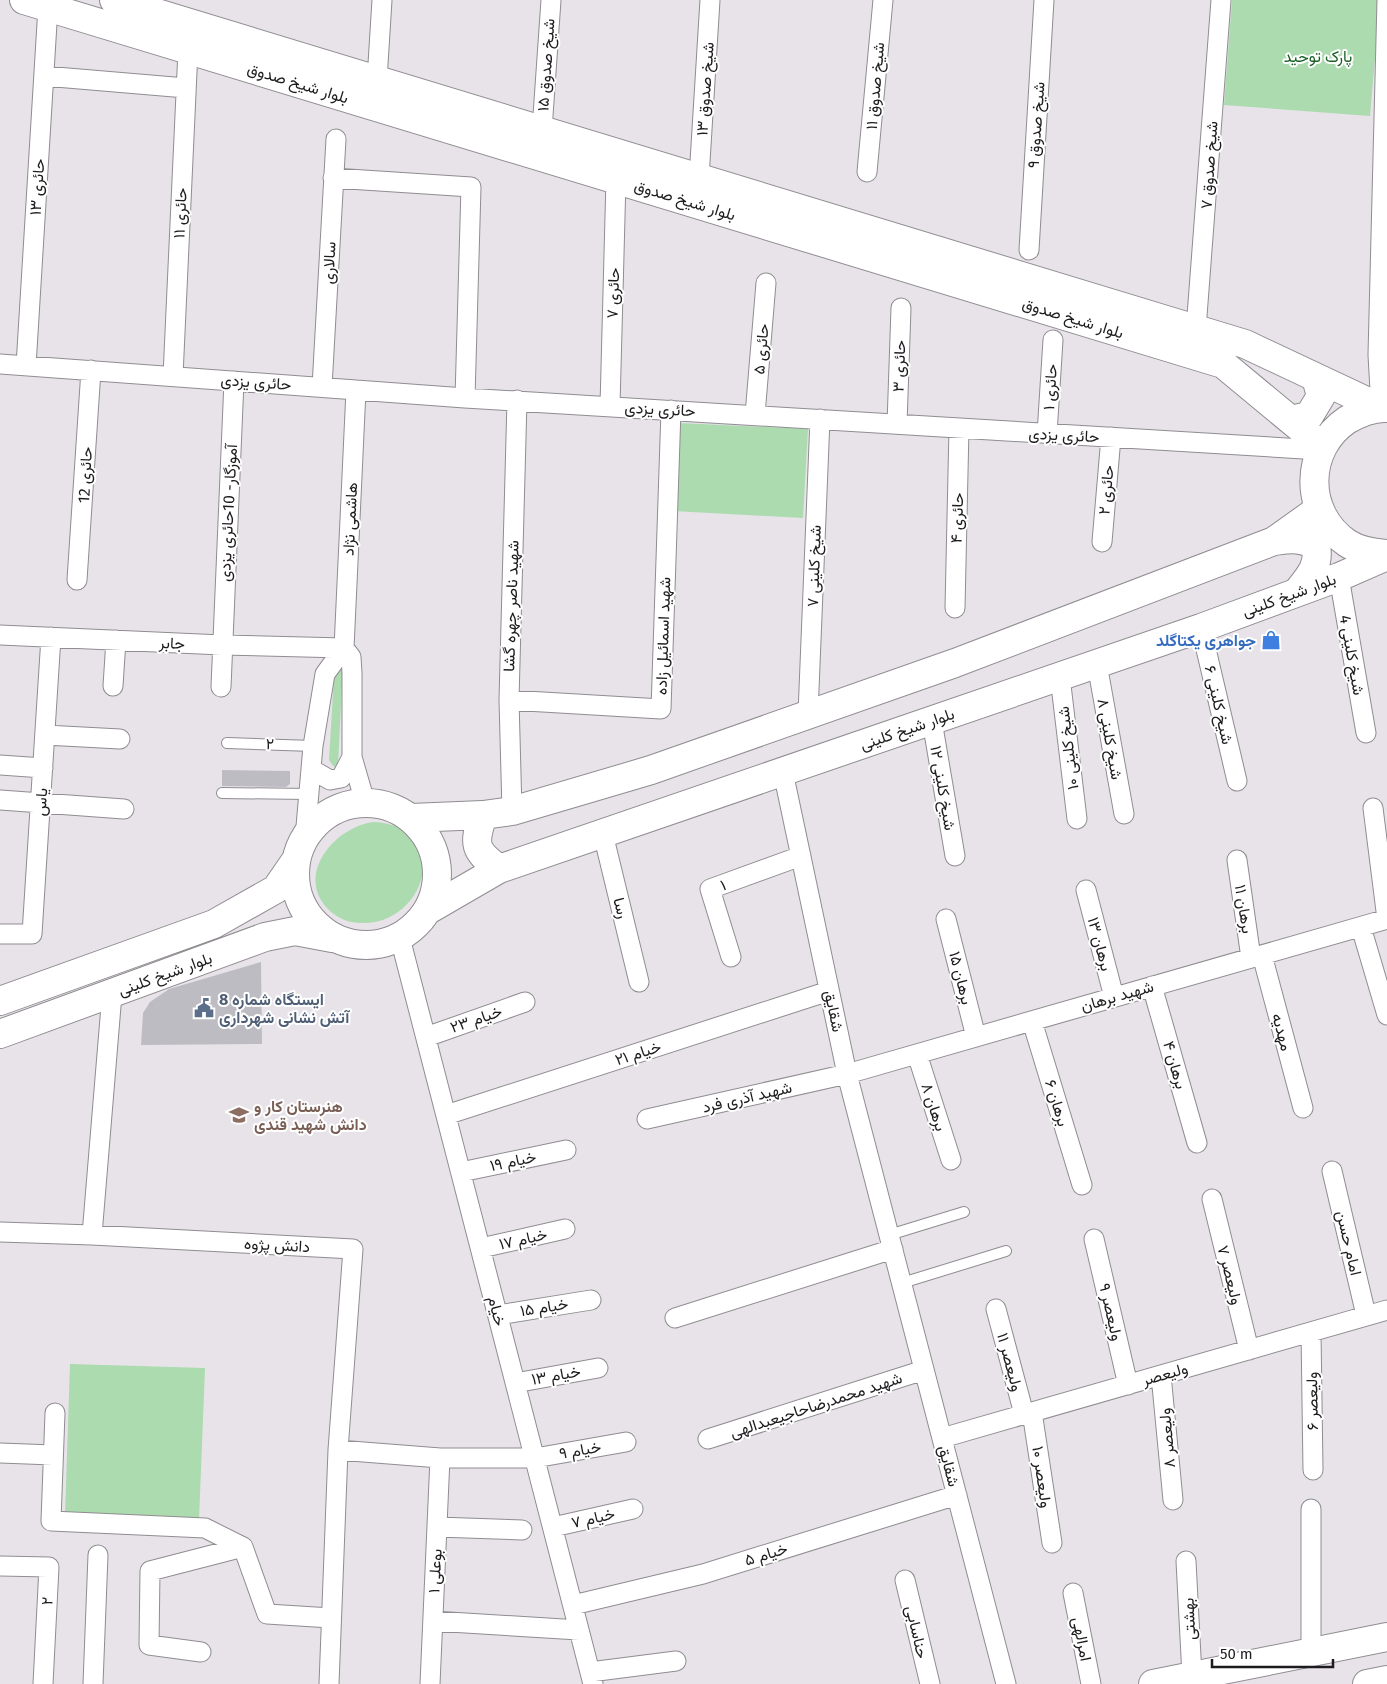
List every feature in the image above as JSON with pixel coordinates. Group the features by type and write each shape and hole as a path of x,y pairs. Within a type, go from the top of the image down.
{"main road":[{"name":"بلوار شیخ صدوق","path":"114,0 1245,344 1384,408"},
{"name":"بلوار شیخ صدوق","path":"36,4 1223,364 1291,420 1321,448"},
{"path":"1291,420 1309,416 1321,396 1316,378"},
{"path":"1384,408 1358,413 1337,427 1321,448 1314,469 1314,490 1319,509 1330,528 1348,543 1369,552 1387,555"},
{"path":"1274,541 1319,509"},
{"path":"411,818 483,815 512,811 651,770 956,663 1274,541 1296,538 1307,540 1316,546 1318,558 1313,572 1297,592"},
{"name":"بلوار شیخ کلینی","path":"430,909 499,869 1201,628 1339,577 1387,555"},
{"path":"365,802 390,806 411,818 429,838 438,862 437,889 430,909 417,925 400,938 378,946 355,946 334,939 315,925 301,906 295,883 300,849 321,819 342,807 365,802"},
{"path":"483,815 476,836 480,855 499,869"},
{"name":"بلوار شیخ کلینی","path":"0,1000 214,924 276,888 300,849"},
{"name":"بلوار شیخ کلینی","path":"0,1034 265,937 295,931 334,939"},
{"path":"108,962 112,994"},
{"path":"1153,1684 1387,1637"},
{"path":"1367,1684 1387,1680"}],"street":[{"path":"377,80 382,0"},
{"name":"شیخ صدوق ۱۵","path":"542,130 551,0"},
{"name":"شیخ صدوق ۱۳","path":"699,178 710,0"},
{"name":"شیخ صدوق ۱۱","path":"867,172 883,0"},
{"name":"شیخ صدوق ۹","path":"1029,250 1044,0"},
{"name":"شیخ صدوق ۷","path":"1196,329 1221,0"},
{"path":"1384,408 1378,355 1387,0"},
{"name":"حائری ۱۳","path":"26,366 44,76 36,4"},
{"name":"حائری ۱۱","path":"173,376 188,50"},
{"path":"44,76 186,88"},
{"name":"سالاری","path":"322,387 336,139"},
{"path":"333,178 471,187 465,398"},
{"name":"حائری ۷","path":"610,406 616,179"},
{"name":"حائری ۵","path":"755,415 766,283"},
{"name":"حائری ۳","path":"897,424 902,308"},
{"name":"حائری ۱","path":"1047,434 1053,340"},
{"name":"حائری یزدی","path":"0,364 465,398 1047,434 1321,448"},
{"name":"حائری 12","path":"77,580 91,370"},
{"name":"آموزگار- 10حائری یزدی","path":"220,687 234,381"},
{"name":"هاشمی نژاد","path":"344,648 356,390"},
{"name":"شهید ناصر چهره گشا","path":"512,811 509,700 517,400"},
{"name":"شهید اسمائیل زاده","path":"509,700 661,709 671,410"},
{"name":"شیخ کلینی ۷","path":"808,714 820,419"},
{"name":"حائری ۴","path":"955,608 960,428"},
{"name":"حائری ۲","path":"1102,542 1111,437"},
{"name":"شیخ کلینی 4","path":"1339,577 1366,733"},
{"name":"شیخ کلینی ۶","path":"1201,628 1238,781"},
{"name":"جابر","path":"0,635 222,646 344,648"},
{"name":"یاس","path":"0,934 32,934 51,637"},
{"path":"113,686 116,640"},
{"path":"300,849 313,746 325,674 344,648 351,657 352,757 365,802"},
{"name":"شیخ کلینی ۸","path":"1096,664 1124,814"},
{"name":"شیخ کلینی ۱۰","path":"1060,677 1077,819"},
{"name":"شیخ کلینی ۱۲","path":"932,721 955,856"},
{"path":"45,735 120,739"},
{"path":"311,769 330,780 341,778 352,757"},
{"path":"0,765 43,768"},
{"name":"شقایق","path":"783,772 847,1074 1006,1684"},
{"path":"0,800 124,809"},
{"path":"1374,808 1387,919"},
{"name":"رسا","path":"603,834 639,982"},
{"name":"۱","path":"731,957 710,890 801,856"},
{"name":"برهان ۱۱","path":"1237,860 1257,956"},
{"name":"برهان ۱۳","path":"1086,890 1114,997"},
{"name":"برهان ۱۵","path":"946,919 976,1037"},
{"name":"شهید برهان","path":"847,1074 1387,919"},
{"path":"1361,927 1387,1015"},
{"name":"خیام","path":"400,938 592,1678"},
{"name":"مهدیه","path":"1257,956 1303,1108"},
{"name":"برهان ۴","path":"1152,986 1197,1143"},
{"name":"خیام ۲۱","path":"446,1115 829,991"},
{"path":"92,1235 112,994"},
{"name":"خیام ۲۳","path":"426,1037 526,1002"},
{"name":"برهان ۶","path":"1032,1021 1082,1185"},
{"name":"برهان ۸","path":"917,1054 951,1160"},
{"name":"شهید آذری فرد","path":"647,1119 847,1074"},
{"name":"خیام ۱۹","path":"461,1172 566,1150"},
{"name":"امام حسن","path":"1332,1171 1366,1315"},
{"name":"ولیعصر ۷","path":"1212,1199 1249,1350"},
{"name":"خیام ۱۷","path":"481,1248 566,1229"},
{"name":"دانش پژوه","path":"0,1232 353,1249 338,1450"},
{"name":"ولیعصر ۹","path":"1094,1238 1128,1385"},
{"path":"675,1318 891,1242"},
{"name":"خیام ۱۵","path":"498,1315 591,1300"},
{"name":"ولیعصر ۱۱","path":"996,1309 1028,1413"},
{"name":"ولیعصر","path":"942,1438 1387,1310"},
{"name":"ولیعصر ۶","path":"1310,1332 1314,1470"},
{"name":"خیام ۱۳","path":"515,1383 598,1368"},
{"name":"شهید محمدرضاحاجیعبدالهی","path":"708,1439 924,1370"},
{"name":"ولیعصر ۸","path":"1161,1375 1173,1500"},
{"path":"55,1413 51,1521 205,1528 243,1547 267,1614 331,1618"},
{"name":"ولیعصر ۱۰","path":"1028,1413 1052,1543"},
{"name":"خیام ۹","path":"338,1450 440,1458 535,1458 626,1442"},
{"path":"329,1684 338,1450"},
{"path":"0,1453 53,1455"},
{"name":"۱ بوعلی","path":"430,1684 440,1458"},
{"name":"خیام ۵","path":"572,1605 703,1574 957,1495"},
{"name":"خیام ۷","path":"552,1527 632,1509"},
{"path":"1310,1652 1311,1509"},
{"path":"437,1527 522,1530"},
{"path":"201,1652 149,1646 150,1571 243,1547"},
{"path":"93,1684 98,1555"},
{"name":"بهشتی","path":"1186,1561 1192,1676"},
{"name":"۲","path":"0,1566 49,1567 43,1684"},
{"name":"حناسابی","path":"905,1580 930,1684"},
{"name":"امرالهی","path":"1073,1593 1090,1684"},
{"path":"433,1621 579,1630"},
{"path":"592,1678 676,1661"}],"lane":[{"name":"۲","path":"227,743 313,746"},
{"path":"222,792 308,794"},
{"path":"891,1242 964,1212"},
{"path":"902,1283 1006,1251"}],"green space":[{"name":"پارک توحید","path":"1232,0 1380,0 1370,116 1224,105"},
{"path":"679,423 808,429 803,518 674,511"},
{"path":"335,660 343,664 338,765 334,767 329,760"},
{"path":"374,822 400,828 416,842 423,859 421,879 413,897 397,913 376,922 351,922 341,919 328,909 319,895 316,881 318,867 324,854 346,832 360,825"},
{"path":"70,1364 205,1368 199,1520 65,1516"}],"building":[{"path":"222,770 290,771 290,784 286,787 222,786"},
{"name":"ایستگاه شماره 8 آتش نشانی شهرداری","path":"261,962 262,1044 141,1045 143,1013 150,1002 169,989"}],"place":[{"name":"جواهری یکتاگلد","path":"1271,640"},
{"name":"ایستگاه شماره 8 آتش نشانی شهرداری","path":"204,1008"},
{"name":"هنرستان کار و دانش شهید قندی","path":"239,1115"}]}
